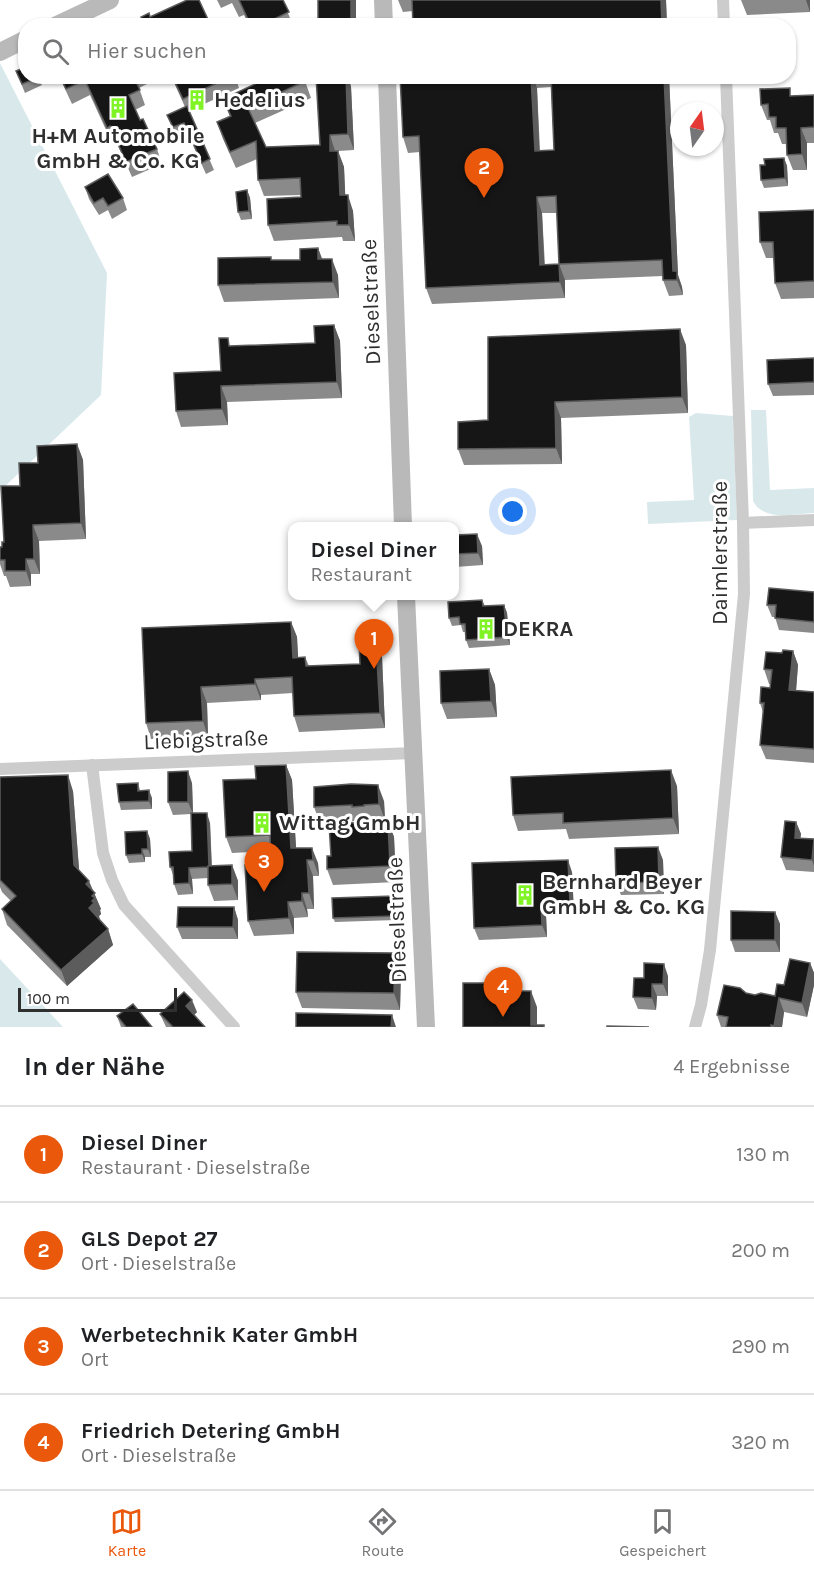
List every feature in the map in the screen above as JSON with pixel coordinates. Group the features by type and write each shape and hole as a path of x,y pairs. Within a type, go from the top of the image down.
{"street":[{"path":"72,18 110,0"},
{"path":"382,0 383,18"},
{"path":"723,0 724,18"},
{"path":"0,52 18,43"},
{"name":"Dieselstraße","path":"387,84 403,522"},
{"name":"Daimlerstraße","path":"695,1027 702,1005 707,975 744,594 726,84"},
{"path":"743,523 814,520"},
{"name":"Dieselstraße","path":"406,600 426,1027"},
{"name":"Liebigstraße","path":"0,769 414,753"},
{"path":"92,765 103,853 124,905 234,1027"}],"shaded area":[{"path":"0,63 107,273 101,395 0,491"},
{"path":"751,410 766,410 770,490 814,488 814,513 772,514 758,508 753,501"},
{"path":"696,413 733,416 737,520 648,524 647,502 694,500 689,417"},
{"path":"0,959 63,1027 0,1027"}],"building":[{"path":"187,0 199,0 207,18 141,17 149,13 150,17"},
{"path":"239,0 283,0 289,12 276,18 247,18"},
{"path":"318,0 351,0 351,18 318,18"},
{"path":"412,0 661,0 662,18 413,18"},
{"name":"H+M Automobile GmbH & Co. KG","path":"64,84 77,84 66,89"},
{"name":"H+M Automobile GmbH & Co. KG","path":"87,84 137,84 140,90 129,95 157,149 126,162 110,126 107,128"},
{"path":"176,84 215,84 183,99"},
{"path":"255,84 299,84 248,108 266,147 320,145 316,84 346,84 348,134 330,135 330,151 338,151 340,195 348,195 349,225 337,225 337,221 268,225 267,199 301,197 300,178 258,180 256,141 230,152 217,122 231,116 223,99"},
{"path":"400,84 531,84 535,151 554,150 551,84 664,84 673,271 677,271 677,280 663,280 662,260 559,264 560,282 426,288 419,136 403,137","holes":["556,196 559,264 540,265 537,197"]},
{"path":"790,88 790,96 814,95 814,127 801,128 802,154 787,155 786,128 776,128 776,117 769,117 768,104 761,105 760,89"},
{"path":"187,106 210,159 202,163 184,123 173,127 167,115"},
{"path":"784,158 785,178 761,180 760,165 765,165 764,159"},
{"path":"108,174 123,198 108,206 103,198 94,203 85,187"},
{"path":"247,190 249,211 238,212 236,192"},
{"path":"814,210 814,281 775,283 773,242 760,242 759,212"},
{"path":"318,248 318,259 332,259 333,282 218,285 218,258 271,257 271,260 300,260 300,249"},
{"path":"334,325 337,382 221,386 222,409 176,411 174,373 221,371 219,338 228,338 229,346 315,343 314,326"},
{"path":"680,329 682,397 555,402 556,448 458,449 458,422 488,420 488,337"},
{"path":"814,358 814,382 768,384 767,360"},
{"path":"77,444 81,523 33,525 34,559 26,559 26,571 5,571 5,560 0,560 0,547 4,542 1,486 20,486 19,463 38,463 37,446"},
{"path":"477,534 478,553 459,554 459,535"},
{"path":"769,588 814,592 814,622 775,618 776,605 767,605"},
{"name":"DEKRA","path":"482,600 483,606 504,605 507,637 466,640 465,624 460,624 459,617 449,618 448,602"},
{"path":"291,622 293,658 305,657 306,666 360,664 359,642 376,642 380,713 294,716 292,677 255,679 255,684 201,687 203,721 146,723 142,628"},
{"path":"783,650 793,651 789,690 814,692 814,749 760,745 764,703 760,703 761,687 770,688 772,670 764,669 766,652 782,653"},
{"path":"489,669 491,701 441,703 440,671"},
{"path":"286,765 291,848 312,848 313,860 307,860 309,893 302,893 302,901 288,902 289,918 248,921 245,865 271,864 270,835 226,837 223,780 256,779 255,766"},
{"path":"671,770 673,818 563,823 563,813 513,815 511,777"},
{"path":"188,771 188,802 168,802 168,772"},
{"path":"68,775 74,865 89,881 86,884 95,893 92,896 95,898 92,901 94,903 89,908 108,929 61,970 2,909 16,896 0,880 0,777"},
{"path":"138,783 138,791 149,790 149,801 119,802 117,784"},
{"path":"351,784 378,785 379,804 314,807 314,787"},
{"path":"191,813 207,813 209,866 189,868 189,883 174,884 169,852 192,851"},
{"path":"388,821 390,866 327,869 327,856 331,856 329,824"},
{"path":"785,821 796,822 795,838 814,839 812,860 781,857"},
{"path":"147,831 148,849 142,849 142,854 126,855 125,832"},
{"path":"658,847 659,882 616,883 615,848"},
{"name":"Bernhard Beyer GmbH & Co. KG","path":"568,860 570,902 541,903 542,925 474,928 472,863"},
{"path":"232,865 232,884 208,885 208,866"},
{"path":"394,896 395,916 333,918 332,898"},
{"path":"178,907 234,907 233,927 177,927"},
{"path":"731,911 775,912 775,940 731,940"},
{"path":"297,952 395,953 394,993 296,992"},
{"path":"790,959 810,963 802,1003 779,998 774,1026 771,1025 771,1027 726,1027 728,1017 717,1015 724,985 740,988 746,993 755,995 761,993 775,996 777,984 784,985"},
{"path":"644,963 664,964 663,984 652,984 652,998 633,997 634,978 644,978"},
{"path":"463,983 490,983 490,991 531,991 531,1025 544,1025 544,1027 463,1027"},
{"path":"184,992 192,1000 186,1006 205,1027 173,1027 160,1014"},
{"path":"133,1004 152,1027 126,1027 117,1016"},
{"path":"296,1013 392,1015 391,1027 296,1027"}],"place":[{"name":"Hedelius","path":"197,100"},
{"name":"H+M Automobile GmbH & Co. KG","path":"118,108"},
{"name":"GLS Depot 27","path":"484,198"},
{"name":"DEKRA","path":"486,629"},
{"name":"Diesel Diner","path":"374,669"},
{"name":"Wittag GmbH","path":"262,823"},
{"name":"Werbetechnik Kater GmbH","path":"264,892"},
{"name":"Bernhard Beyer GmbH & Co. KG","path":"525,895"},
{"name":"Friedrich Detering GmbH","path":"503,1017"}]}
